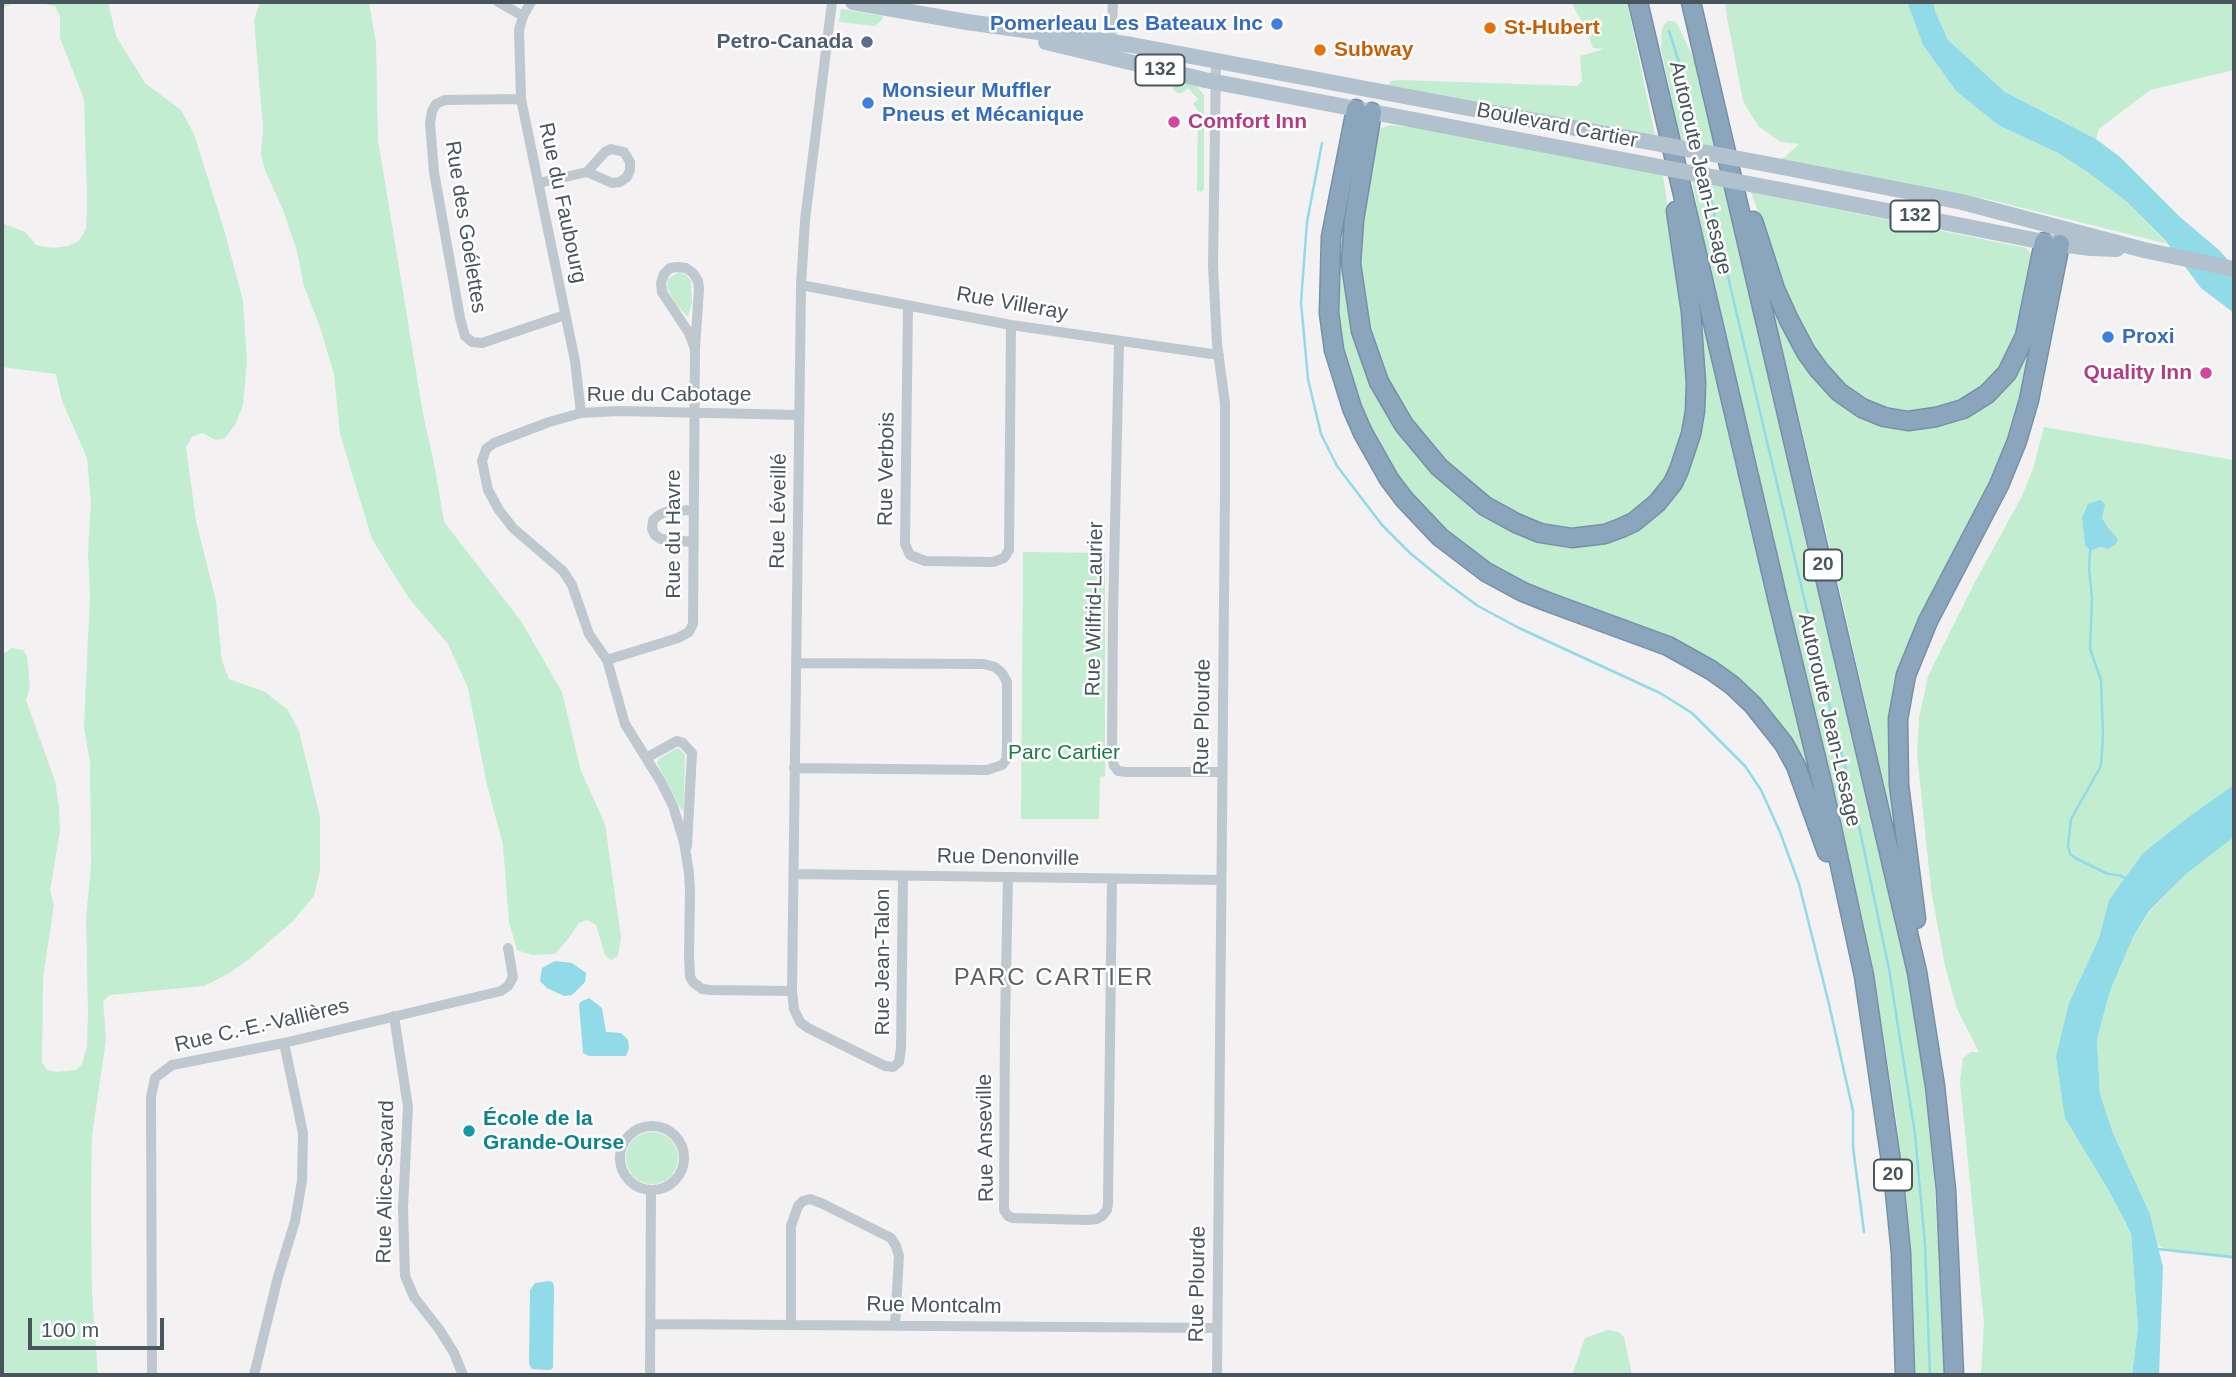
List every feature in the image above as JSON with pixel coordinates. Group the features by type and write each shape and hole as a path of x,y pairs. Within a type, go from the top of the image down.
{"highway":[{"name":"Autoroute Jean-Lesage","path":"1639,2 1823,787 1864,976 1894,1182 1901,1253 1905,1375"},
{"name":"Autoroute Jean-Lesage","path":"1691,2 1917,972 1935,1086 1950,1239 1954,1375"},
{"path":"1698,30 1752,217 1776,289 1806,352 1828,381 1850,401 1895,420 1922,420 1949,415 1987,394 2007,373 2025,336 2053,234"},
{"path":"1364,110 1351,264 1361,331 1379,382 1404,425 1422,449 1485,506 1540,533 1564,537 1605,534 1640,517 1657,503 1673,482 1691,434 1695,411 1695,351 1691,312 1653,70"},
{"path":"1364,110 1331,237 1329,313 1334,350 1343,383 1377,460 1422,520 1486,572 1523,592 1668,646 1692,658 1732,685 1753,705 1784,744 1796,766 1829,858 1864,976"},
{"path":"1935,1086 1929,1011 1899,785 1900,705 1906,675 1922,632 1999,485 2017,441 2031,389 2053,234"}],"main road":[{"name":"Boulevard Cartier","path":"853,2 1110,50 1216,61 1782,167 1962,202 2091,248 2144,250 2234,269"},
{"name":"Boulevard Cartier","path":"1110,50 1215,81 1786,191 2053,234"},
{"path":"1360,88 1364,110"},
{"path":"1364,110 1377,91"}],"street":[{"path":"498,2 523,16"},
{"name":"Rue du Faubourg","path":"531,2 519,30 521,99 575,361 580,413"},
{"name":"Rue Léveillé","path":"800,1022 794,1009 792,991 801,285 805,220 832,2"},
{"path":"1110,50 1113,2"},
{"name":"Rue Plourde","path":"1216,61 1213,267 1225,404 1217,1375"},
{"name":"Rue des Goélettes","path":"521,99 445,100 436,104 432,111 430,123 434,172 460,318 464,336 472,342 482,343 565,315"},
{"path":"539,183 587,172"},
{"name":"Rue du Havre","path":"607,660 678,638 689,632 693,624 698,281 686,268 670,268 661,283 662,292 689,333 695,349"},
{"name":"Rue Villeray","path":"801,285 1012,325 1219,355"},
{"name":"Rue Verbois","path":"908,305 905,544 910,555 925,561 993,562 1004,558 1009,550 1012,325"},
{"name":"Rue Wilfrid-Laurier","path":"1119,342 1113,629 1114,766 1118,771 1126,772 1222,772"},
{"name":"Rue du Cabotage","path":"792,991 702,989 690,977 691,892 687,858 673,806 625,724 607,660 589,634 572,585 564,571 513,528 499,510 488,489 482,461 486,449 494,443 580,413 620,411 799,415"},
{"path":"693,510 668,511 653,520 652,528 655,535 661,539 693,542"},
{"path":"794,768 987,770 1002,765 1006,760 1007,750 1007,682 995,667 984,664 796,663"},
{"name":"Rue du Cabotage","path":"646,758 677,741 683,743 692,753 687,858"},
{"name":"Rue Denonville","path":"794,874 1221,880"},
{"name":"Rue Jean-Talon","path":"800,1022 885,1066 893,1067 899,1062 903,877"},
{"name":"Rue Anseville","path":"1008,878 1004,1210 1013,1218 1087,1220 1102,1216 1108,1203 1112,879"},
{"name":"Rue C.-E.-Vallières","path":"152,1375 151,1110 155,1078 172,1065 284,1043 501,991 513,977 508,948"},
{"name":"Rue Alice-Savard","path":"394,1016 408,1107 403,1208 405,1276 414,1297 454,1353 463,1375"},
{"path":"254,1375 278,1277 297,1214 302,1181 303,1133 284,1043"},
{"path":"653,1126 665,1129 675,1136 682,1146 684,1158 681,1171 674,1181 651,1189 639,1187 629,1180 622,1169 620,1157 623,1145 630,1135 641,1128 653,1126"},
{"path":"650,1375 651,1189"},
{"path":"791,1324 791,1226 798,1206 810,1199 891,1238 899,1256 895,1325"},
{"name":"Rue Montcalm","path":"651,1324 1217,1328"}],"green space":[{"path":"2,2 108,2 116,36 145,83 181,110 194,134 243,301 247,361 243,405 235,425 225,438 216,440 202,433 192,437 186,447 196,521 216,601 222,661 229,679 265,692 288,710 299,731 320,817 320,870 314,896 292,922 248,960 204,986 110,995 103,1001 106,1040 92,1135 91,1196 92,1294 98,1375 2,1375 2,655 12,648 23,650 27,656 30,687 26,700 55,781 59,808 60,830 50,891 54,905 43,978 42,1062 47,1070 76,1070 82,1064 87,1046 88,1014 86,919 91,864 90,763 84,726 91,501 87,458 62,401 56,374 2,367 2,223 25,232 36,245 53,248 68,246 79,241 86,229 87,199 84,99 60,38 60,16 55,6 39,3 12,4 2,8"},
{"path":"260,2 369,2 376,43 378,140 423,414 444,522 521,621 562,692 581,771 605,824 621,938 618,956 611,960 605,955 596,925 587,920 579,923 555,954 532,955 517,950 509,922 503,845 487,785 468,688 448,644 408,597 372,539 340,434 334,374 304,286 297,251 265,170 261,154 263,129 254,20"},
{"path":"1571,2 1627,2 1655,135 1388,85 1391,81 1400,80 1577,86 1582,81 1580,56 1604,49 1593,48"},
{"path":"1725,2 1907,2 1923,45 1956,91 1998,125 2058,153 2086,171 2126,201 2168,244 1991,200 1776,160 1785,157 1799,144 1781,142 1758,126 1743,101"},
{"path":"1933,2 2234,2 2234,70 2150,90 2099,129 2096,139 2005,92 1948,40"},
{"path":"841,9 883,16 875,26 839,22"},
{"path":"1667,21 1674,21 1678,25 1695,62 1715,147 1681,141 1661,49 1662,29"},
{"path":"1174,81 1196,85 1204,95 1204,190 1201,192 1197,191 1198,111 1193,104 1198,99 1188,88 1177,93 1173,89"},
{"path":"1390,125 1434,130 1663,175 1680,288 1687,362 1686,400 1673,465 1646,503 1630,515 1600,528 1549,528 1516,514 1485,495 1454,470 1411,424 1389,388 1368,332 1358,253 1372,137 1376,130"},
{"path":"1358,139 1345,227 1382,398 1499,520 1596,542 1686,468 1694,290 1697,289 1816,796 1754,696 1504,575 1432,521 1394,474 1368,430 1348,383 1336,320 1337,226"},
{"path":"1692,180 1724,187 1904,948 1934,1172 1944,1375 1914,1375 1906,1216 1897,1123 1874,975 1838,809 1707,258"},
{"path":"1751,192 2026,248 2031,254 2032,262 2020,329 2003,366 1990,381 1960,402 1925,413 1885,407 1846,387 1818,355 1792,306"},
{"path":"679,272 691,281 692,303 688,317 667,288 668,279"},
{"path":"2043,272 2025,391 1997,472 1907,650 1899,832 1895,832 1769,293 1795,348 1884,422 1996,392"},
{"path":"2044,427 2234,460 2234,785 2143,853 2109,900 2099,938 2069,1003 2108,1189 2131,1233 2138,1328 2132,1375 1981,1375 1984,1323 1960,1082 1963,1058 1971,1052 1979,1052 1957,1009 1945,966 1931,889 1917,753 1919,718 1928,676 2022,496 2033,469","holes":["2082,518 2102,518 2114,535 2108,549 2085,545"]},
{"name":"Parc Cartier","path":"1023,552 1105,553 1105,776 1100,777 1099,819 1021,819"},
{"path":"675,749 685,754 682,811 657,763"},
{"path":"2234,837 2234,1259 2172,1252 2158,1245 2150,1214 2113,1133 2100,1094 2097,1039 2110,991 2134,935 2151,910 2186,874"},
{"path":"652,1132 662,1134 670,1140 676,1148 676,1168 670,1176 662,1182 652,1184 642,1182 634,1176 628,1168 626,1158 628,1148 634,1140 642,1134"},
{"path":"1608,1330 1619,1332 1624,1337 1632,1375 1572,1375 1585,1338"}],"water":[{"path":"1907,2 1933,2 1948,40 2005,92 2096,139 2120,157 2180,217 2219,250 2234,267 2234,313 2201,288 2165,240 2126,201 2058,153 1998,125 1956,91 1923,45"},
{"path":"2100,500 2105,504 2102,518 2118,539 2116,544 2108,549 2100,547 2090,551 2085,545 2082,518 2088,504"},
{"path":"2234,785 2234,837 2186,874 2150,910 2134,935 2110,991 2097,1039 2100,1094 2113,1133 2150,1214 2163,1267 2159,1375 2132,1375 2138,1328 2131,1233 2065,1118 2056,1057 2069,1003 2099,938 2109,900 2143,853"},
{"path":"555,961 572,963 586,973 585,982 572,995 564,996 547,988 540,981 542,968"},
{"path":"589,998 602,1008 606,1032 621,1033 628,1040 626,1056 589,1056 583,1053 579,1004"},
{"path":"550,1281 554,1287 553,1368 532,1369 529,1364 530,1290 535,1283"}],"waterway":[{"path":"1669,31 1687,87 1701,146"},
{"path":"1322,143 1307,222 1301,302 1308,379 1321,434 1337,466 1382,525 1410,553 1448,584 1478,606 1519,628 1660,693 1692,713 1745,766 1761,790 1799,884 1853,1111 1853,1147 1864,1232"},
{"path":"1708,184 1852,793 1889,969 1915,1134 1925,1245 1930,1375"},
{"path":"2090,551 2090,649 2101,680 2101,766 2071,819 2068,846 2070,854 2077,859 2108,874 2128,879"},
{"path":"2158,1249 2234,1257"}],"place":[{"name":"Pomerleau Les Bateaux Inc","path":"1277,24"},
{"name":"St-Hubert","path":"1490,28"},
{"name":"Petro-Canada","path":"867,42"},
{"name":"Subway","path":"1320,50"},
{"name":"Monsieur Muffler Pneus et Mécanique","path":"868,103"},
{"name":"Comfort Inn","path":"1174,122"},
{"name":"Proxi","path":"2108,337"},
{"name":"Quality Inn","path":"2206,373"},
{"name":"École de la Grande-Ourse","path":"469,1131"}],"district":[{"name":"PARC CARTIER","path":"1054,978"}]}
